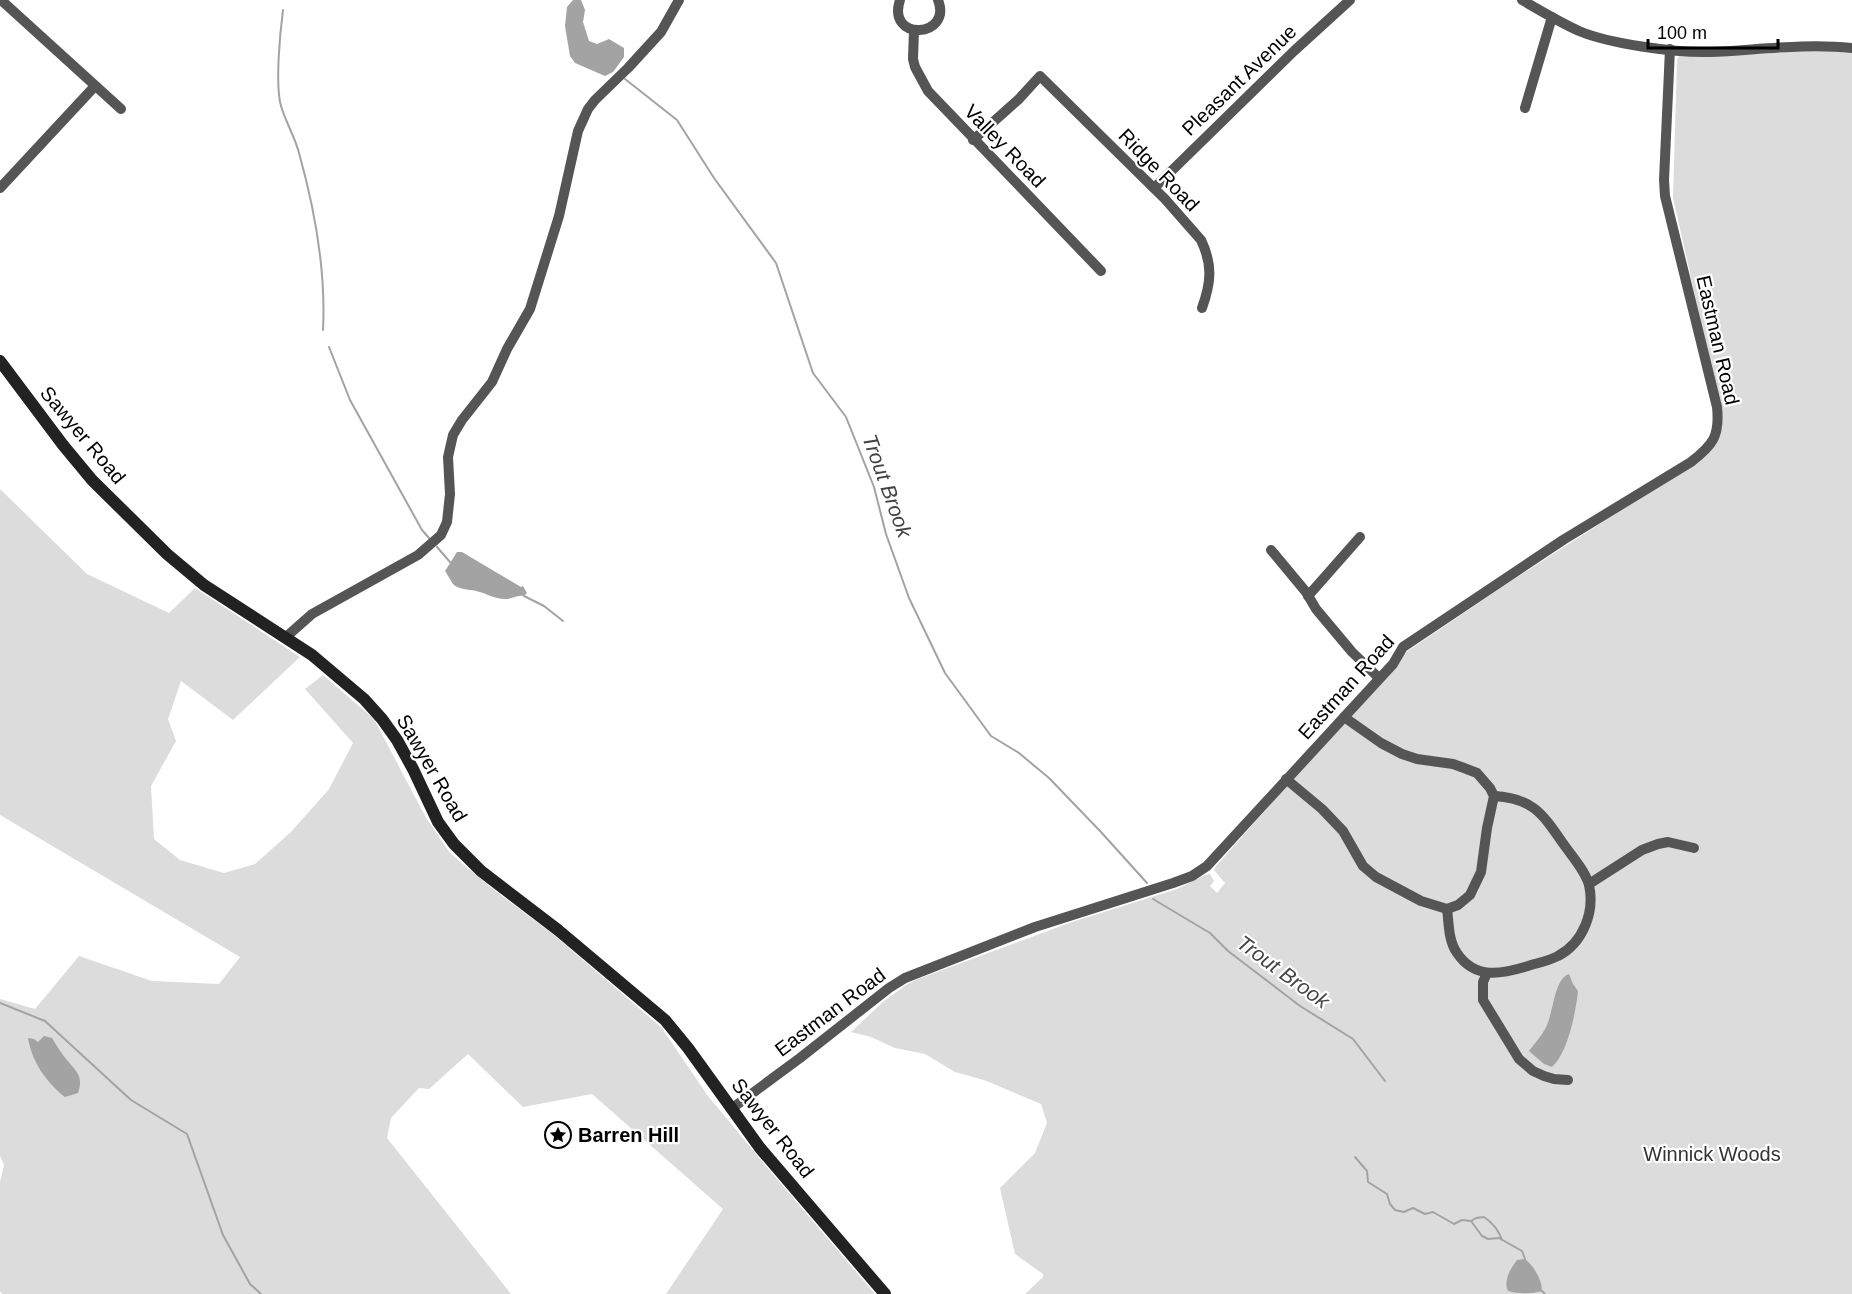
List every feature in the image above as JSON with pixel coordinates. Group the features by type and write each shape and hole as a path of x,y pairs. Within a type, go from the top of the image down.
{"street":[{"path":"1,0 122,109"},
{"path":"286,637 312,614 418,555 441,535 447,522 450,494 448,458 453,435 492,382 507,349 530,309 547,258 578,131 595,99 661,32 680,0"},
{"path":"900,0 897,8 899,16 902,22 914,30 926,30 937,21 940,14 938,0"},
{"name":"Pleasant Avenue","path":"1154,188 1294,51 1350,0"},
{"path":"1522,0 1582,32 1602,38 1670,49 1707,52 1805,46 1852,48"},
{"path":"1525,108 1552,17"},
{"name":"Valley Road","path":"914,30 913,59 928,91 1101,272"},
{"name":"Eastman Road","path":"731,1109 905,978 1035,927 1173,883 1208,866 1393,664 1403,647 1563,540 1691,462 1705,451 1714,438 1719,422 1717,407 1665,196 1670,49"},
{"name":"Ridge Road","path":"973,140 1013,105 1040,76 1154,188 1195,233 1204,248 1209,263 1209,286 1202,308"},
{"path":"0,188 95,86"},
{"name":"Sawyer Road","path":"0,361 63,445 125,514 204,585 312,655 350,686 382,719 397,740 438,822 454,844 481,871 558,930 665,1020 688,1048 765,1155 885,1294"},
{"path":"1308,596 1360,537"},
{"path":"1271,550 1352,652 1379,678"},
{"path":"1286,779 1344,831 1363,866 1376,878 1422,901 1447,909 1458,905 1470,895 1481,872 1494,796 1490,788 1477,773 1453,764 1417,759 1402,754 1381,743 1344,717"},
{"path":"1447,909 1450,939 1457,953 1471,967 1487,973 1505,973 1558,956 1577,940 1589,917 1588,884 1582,870 1544,816 1527,804 1508,797 1494,796"},
{"path":"1588,884 1642,850 1658,844 1668,842 1694,848"},
{"path":"1487,973 1483,982 1483,1000 1519,1059 1533,1071 1544,1076 1568,1080"}],"green space":[{"name":"Winnick Woods","path":"1814,50 1852,52 1852,1294 1025,1294 1043,1277 1043,1274 1015,1254 1000,1188 1035,1153 1047,1123 1041,1104 984,1080 955,1072 925,1054 895,1048 871,1037 851,1032 884,1001 918,979 1072,922 1177,889 1205,875 1210,874 1214,881 1210,886 1217,893 1225,883 1214,870 1216,866 1405,653 1508,583 1698,463 1710,450 1721,410 1673,198 1677,60 1680,54"},
{"path":"0,489 87,574 169,613 195,588 300,657 233,720 181,681 168,719 176,741 151,786 154,839 180,860 224,873 255,864 291,832 329,789 353,743 305,689 323,675 374,719 425,816 450,853 555,936 661,1027 708,1096 875,1294 666,1294 723,1209 592,1094 523,1107 468,1054 429,1089 419,1088 391,1118 387,1138 511,1294 2,1294 0,1291 0,1182 4,1165 0,1156 0,999 35,1009 79,956 152,981 219,984 240,957 0,815"}],"shaded area":[{"path":"573,0 581,0 585,10 583,22 589,41 597,44 609,39 624,48 624,57 613,72 605,76 575,63 570,56 565,26 567,7"},
{"path":"457,552 462,552 521,587 523,586 527,593 524,596 501,599 455,586 445,571"},
{"path":"1569,974 1578,991 1575,1009 1567,1042 1558,1061 1552,1067 1544,1064 1529,1051 1547,1024 1560,983"},
{"path":"44,1036 52,1038 77,1072 80,1081 78,1093 65,1097 41,1071 28,1038 38,1042"},
{"path":"1525,1259 1537,1274 1542,1291 1516,1293 1508,1291 1506,1283 1510,1270 1517,1260"}],"waterway":[{"path":"283,10 279,97 299,153 310,196 321,263 323,330"},
{"name":"Trout Brook","path":"625,79 677,120 714,178 776,263 813,373 846,417 874,487 886,534 909,598 945,673 991,736 1019,753 1049,778 1147,883"},
{"path":"329,347 350,400 422,530 429,538"},
{"path":"437,547 450,562"},
{"path":"524,596 544,606 563,621"},
{"name":"Trout Brook","path":"1153,899 1210,933 1228,951 1300,1006 1353,1039 1385,1081"},
{"path":"0,1003 45,1021 131,1100 187,1134 223,1235 250,1284 261,1294"},
{"path":"1355,1157 1367,1171 1368,1182 1387,1194 1395,1210 1404,1212 1413,1208 1425,1214 1433,1212 1454,1224 1462,1220 1471,1221 1482,1236 1488,1239 1499,1238 1522,1251 1525,1259"},
{"path":"1471,1221 1484,1217 1495,1227 1502,1240"},
{"path":"1542,1291 1545,1294"}],"place":[{"name":"Barren Hill","path":"558,1135"}]}
